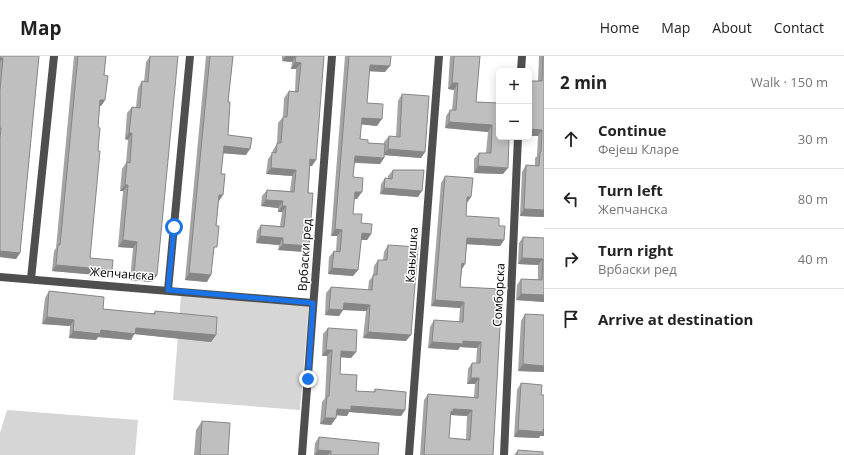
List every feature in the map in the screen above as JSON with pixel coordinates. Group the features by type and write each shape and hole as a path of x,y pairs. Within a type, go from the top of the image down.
{"street":[{"path":"31,279 54,56"},
{"path":"168,290 190,56"},
{"name":"Врбаски ред","path":"302,455 332,56"},
{"name":"Кањишка","path":"408,455 439,56"},
{"path":"521,68 522,56"},
{"name":"Сомборска","path":"504,455 518,140"},
{"name":"Жепчанска","path":"0,276 313,303"}],"shaded area":[{"path":"181,295 309,305 300,410 173,400"},
{"path":"7,410 138,420 135,455 0,455 0,433"}],"building":[{"path":"0,56 39,56 20,253 0,251 0,90 3,58 0,58"},
{"path":"78,56 106,56 104,75 108,76 105,100 100,100 98,151 100,151 90,258 113,260 112,270 56,265 58,245 60,245"},
{"path":"150,56 178,56 157,275 134,274 137,242 123,240 128,185 125,185 127,162 130,163 132,133 129,133 132,107 140,108 142,81 148,82"},
{"path":"210,56 233,56 228,102 230,102 228,135 252,138 250,149 224,146 221,174 225,174 223,195 219,195 216,226 219,226 217,247 214,247 211,275 189,273"},
{"path":"296,56 324,56 316,160 310,159 308,193 313,193 309,246 283,244 283,238 260,236 261,225 284,227 286,206 282,206 283,201 266,200 267,190 294,192 296,170 271,168 272,152 276,153 277,143 281,143 283,117 287,117 289,91 298,92 301,63 295,62"},
{"path":"349,56 391,56 390,66 370,65 367,103 383,104 382,119 362,118 360,139 368,140 368,143 385,144 384,158 355,156 353,177 363,178 362,192 355,192 353,214 362,214 361,223 372,224 371,234 362,233 358,270 332,268 334,251 340,252 342,230 335,229"},
{"path":"454,56 480,56 476,102 496,103 496,140 509,140 508,168 478,166 479,153 491,153 492,125 449,122 450,110 456,110 458,83 452,83"},
{"path":"544,56 544,210 524,209 526,165 539,166 541,152 542,130 532,129 532,81 542,81"},
{"path":"402,94 429,96 425,152 388,149 389,136 400,137"},
{"path":"393,170 424,170 422,191 384,188 385,178 392,179"},
{"path":"445,176 473,178 471,197 467,197 466,216 499,218 499,226 505,226 504,240 467,238 465,264 462,263 460,287 502,289 493,455 424,455 428,394 478,398 479,378 471,378 472,363 480,363 481,342 463,341 463,344 432,342 434,320 463,322 464,302 435,300","holes":["453,409 472,410 470,440 449,438 451,411 453,412"]},
{"path":"523,237 544,238 544,295 521,294 521,279 542,280 543,259 522,258"},
{"path":"388,245 418,247 411,335 368,332 370,305 344,303 343,310 329,309 331,287 372,290 373,275 377,275 378,260 387,260"},
{"path":"49,291 104,297 103,309 155,314 155,311 217,317 216,335 136,328 135,334 101,330 100,334 73,331 74,320 47,317"},
{"path":"525,314 544,315 544,366 523,364"},
{"path":"328,328 357,330 356,352 341,351 340,374 357,375 356,391 375,392 375,389 406,392 405,410 351,406 351,410 337,409 336,418 325,418 327,396 329,396 332,350 326,350"},
{"path":"521,383 542,385 541,395 544,395 543,432 518,430"},
{"path":"202,421 230,423 228,455 200,455"},
{"path":"319,437 379,443 378,455 331,455 331,451 318,450"},
{"path":"518,450 543,452 543,455 517,455"}],"route":[{"path":"174,227 168,290 313,303 308,379"}]}
